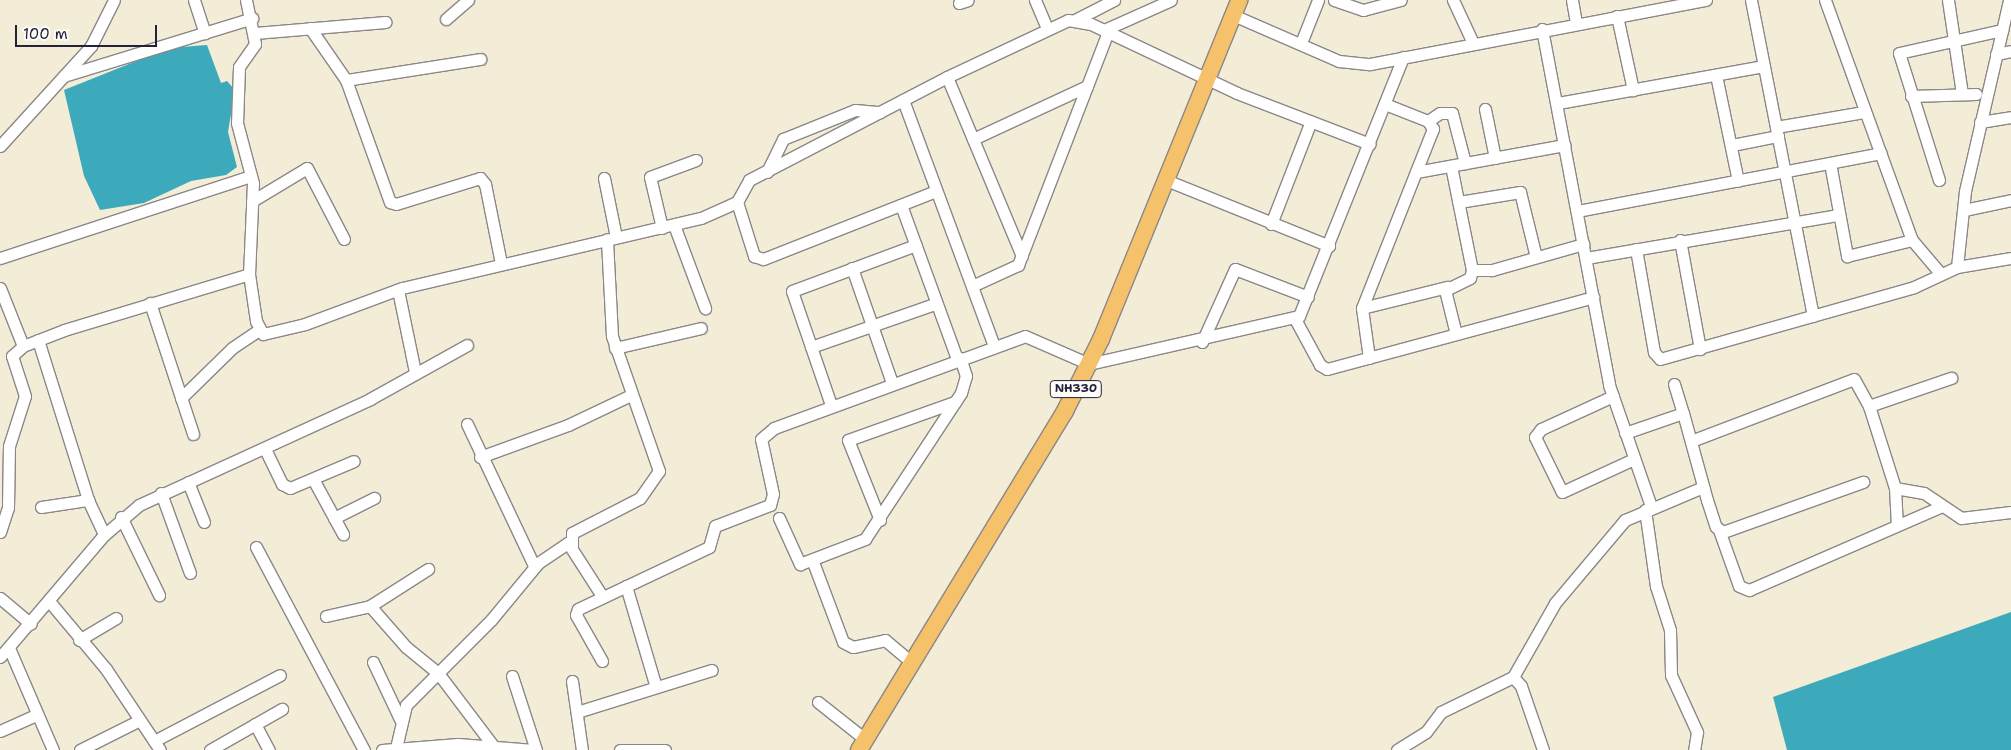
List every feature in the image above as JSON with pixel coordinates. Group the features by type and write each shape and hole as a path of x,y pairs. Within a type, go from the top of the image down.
{"highway":[{"name":"NH330","path":"863,745 1024,481 1089,364 1239,0"}],"street":[{"path":"0,146 91,46 114,0"},
{"path":"194,0 205,33"},
{"path":"246,0 255,32 255,44 239,67 238,134 250,176 252,201 249,274 259,330"},
{"path":"446,19 468,0"},
{"path":"1035,0 1047,28"},
{"path":"936,191 757,259 737,202 744,185 767,172 947,77 1047,28 1075,20 1114,0"},
{"path":"972,286 1014,269 1022,256 1106,31 1171,0"},
{"path":"1301,43 1318,0"},
{"path":"1334,0 1363,10 1401,0"},
{"path":"1453,0 1473,43"},
{"path":"1572,0 1576,23"},
{"path":"1233,16 1353,64 1403,57 1617,16 1679,2 1706,0"},
{"path":"1751,0 1813,316"},
{"path":"1825,0 1864,112 1912,240 1950,270"},
{"path":"1948,0 1956,39 1962,94"},
{"path":"1950,270 1964,210 1980,122 2009,0"},
{"path":"1617,16 1633,90"},
{"path":"64,76 252,18"},
{"path":"1075,20 1106,31 1207,78 1370,144"},
{"path":"255,32 386,22"},
{"path":"310,28 346,80 390,202 396,204 480,178 485,184 501,263"},
{"path":"1542,29 1558,103 1613,396 1648,508 1656,586 1670,630 1671,675 1697,732 1694,750"},
{"path":"1939,180 1898,53 2002,30"},
{"path":"1996,54 2011,51"},
{"path":"602,661 576,615 578,609 709,547 715,526 770,506 773,494 763,436 831,405 1025,336 1037,338 1089,364 1202,342 1294,319 1308,297 1403,57"},
{"path":"346,80 480,59"},
{"path":"1558,103 1764,66"},
{"path":"1716,74 1738,180"},
{"path":"947,77 1022,256"},
{"path":"973,139 1087,86"},
{"path":"1911,96 1976,94"},
{"path":"903,100 994,346"},
{"path":"1369,358 1362,308 1433,129 1428,121 1385,104"},
{"path":"1485,109 1495,158"},
{"path":"767,172 783,139 855,110 880,112"},
{"path":"1732,145 1777,132 1864,112"},
{"path":"1428,121 1440,114 1452,113 1466,163"},
{"path":"1980,122 2011,117"},
{"path":"1271,224 1310,121"},
{"path":"1416,172 1565,145"},
{"path":"1577,211 1880,153"},
{"path":"696,160 650,177 668,226 705,308"},
{"path":"1830,163 1838,215 1850,258 1912,240"},
{"path":"1362,308 1447,287 1470,278 1472,270 1451,166"},
{"path":"252,201 308,168 344,239"},
{"path":"0,258 250,176"},
{"path":"602,596 572,546 572,533 640,498 657,480 660,463 631,395 615,348 610,323 612,238 604,178"},
{"path":"1166,180 1329,246"},
{"path":"1458,202 1520,192 1536,257"},
{"path":"1964,210 2011,200"},
{"path":"259,330 272,334 297,327 398,290 501,263 668,226 737,202"},
{"path":"779,518 799,562 813,562 858,544 880,520 955,402 965,382 959,358 901,205"},
{"path":"1586,258 1680,240 1838,215"},
{"path":"1680,240 1700,348"},
{"path":"1472,270 1492,270 1583,244"},
{"path":"831,405 792,290 916,245"},
{"path":"1636,249 1656,357 1700,348 1914,287 1950,270 2011,258"},
{"path":"852,268 892,383"},
{"path":"1202,342 1235,269 1308,297"},
{"path":"12,356 23,346 38,340 150,303 249,274"},
{"path":"1447,287 1456,334"},
{"path":"0,288 23,346"},
{"path":"398,290 415,372"},
{"path":"1294,319 1323,368 1369,358 1593,297"},
{"path":"150,303 193,434"},
{"path":"811,348 937,303"},
{"path":"615,348 701,328"},
{"path":"181,398 232,348 259,330"},
{"path":"38,340 88,500 104,535"},
{"path":"0,657 31,624 121,517 161,493 265,449 370,400 415,372 468,346"},
{"path":"0,353 12,356"},
{"path":"0,532 8,508 9,446 26,396 12,356"},
{"path":"1870,406 1951,378"},
{"path":"1691,441 1854,380 1861,385 1870,406 1895,488 1897,523"},
{"path":"1674,384 1703,487 1739,586 1749,590 1810,567 1897,523 1942,506"},
{"path":"480,457 537,438 631,395"},
{"path":"1613,396 1540,429 1535,437 1562,492 1634,459"},
{"path":"880,520 848,440 955,402"},
{"path":"1625,433 1683,413"},
{"path":"467,424 480,457 534,566"},
{"path":"265,449 286,487 313,479 354,461"},
{"path":"313,479 343,534"},
{"path":"188,482 204,522"},
{"path":"1719,530 1799,507 1863,482"},
{"path":"1397,750 1420,736 1441,712 1513,677 1555,602 1605,540 1626,520 1648,508 1703,487"},
{"path":"1895,488 1924,493 1942,506 1966,518 2011,512"},
{"path":"161,493 190,572"},
{"path":"334,518 374,498"},
{"path":"41,507 88,500"},
{"path":"121,517 159,595"},
{"path":"396,748 400,719 406,706 491,620 534,566 563,544 572,546"},
{"path":"256,547 364,750"},
{"path":"813,562 843,642 853,647 885,640 912,662"},
{"path":"326,616 370,606 428,569"},
{"path":"626,586 656,688"},
{"path":"0,598 31,624"},
{"path":"49,601 79,640 106,669 138,721 157,746 280,675"},
{"path":"370,606 406,647 438,673 494,747"},
{"path":"79,640 116,618"},
{"path":"9,648 36,715 53,750"},
{"path":"373,662 400,719"},
{"path":"577,712 712,670"},
{"path":"382,750 396,748 494,747 535,750 512,676"},
{"path":"1513,677 1522,686 1543,750"},
{"path":"572,681 582,750"},
{"path":"818,702 863,745"},
{"path":"210,750 282,709"},
{"path":"0,731 36,715"},
{"path":"80,750 138,721"},
{"path":"255,724 268,750"},
{"path":"620,750 665,750"}],"water":[{"path":"207,45 221,83 227,81 235,90 228,132 237,167 226,175 191,181 144,203 100,210 84,176 64,90 169,48"},
{"path":"2011,612 2011,750 1787,750 1773,697"}]}
